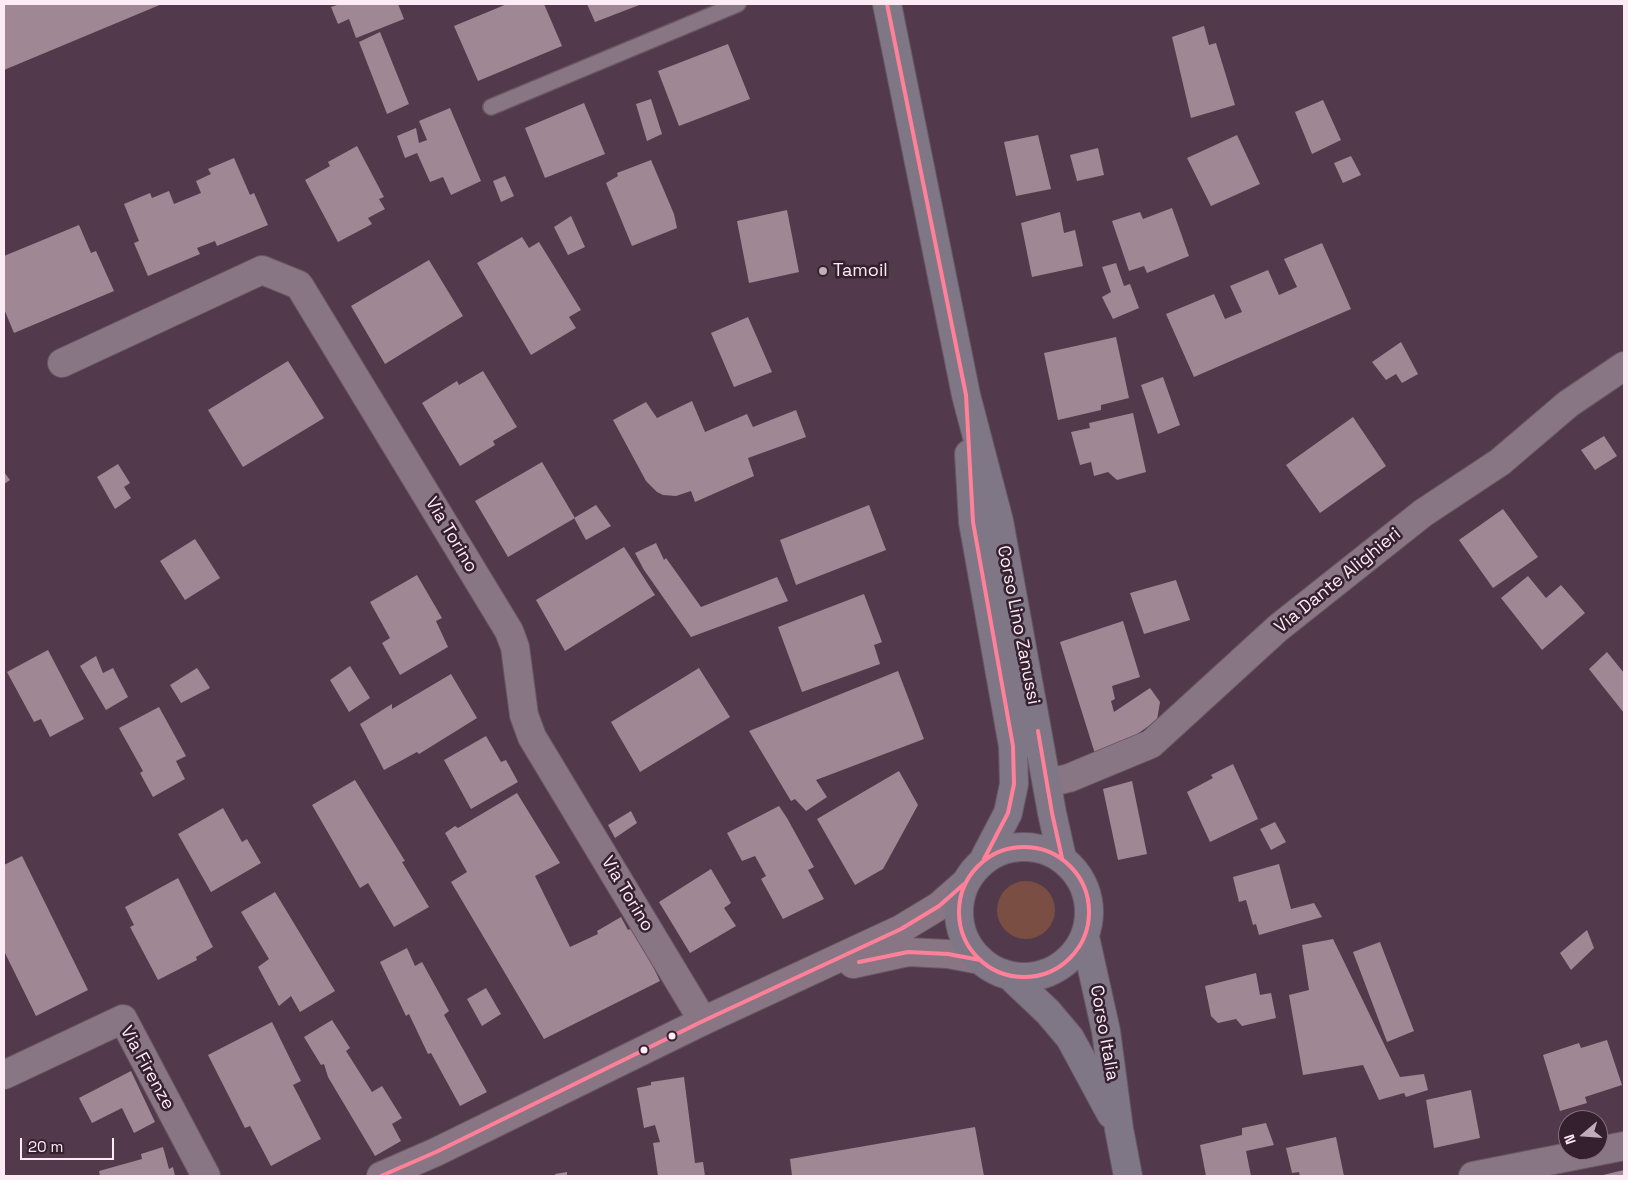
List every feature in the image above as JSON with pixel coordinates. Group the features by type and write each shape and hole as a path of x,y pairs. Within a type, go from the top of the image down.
{"main road":[{"name":"Corso Lino Zanussi","path":"887,4 966,395 998,521 1062,858"},
{"name":"Corso Lino Zanussi","path":"966,395 973,522 1013,746 1014,784 1008,814 984,859"},
{"path":"1022,846 1043,849 1062,858 1075,870 1084,885 1089,902 1090,920 1085,937 1076,953 1062,965 1046,974 1028,978 1010,976 994,970 980,960 967,944 959,925 959,904 964,884 973,870 984,859 1002,849 1022,846"},
{"name":"Corso Italia","path":"1085,937 1106,1031 1119,1129 1128,1176"},
{"name":"Corso Italia","path":"1010,976 1048,1012 1070,1038 1119,1129"}],"street":[{"name":"Via Torino","path":"62,363 262,270 299,285 509,631 515,647 524,715 532,737 703,1021"},
{"name":"Via Dante Alighieri","path":"1048,783 1069,778 1151,744 1286,622 1423,513 1500,462 1568,404 1624,366"},
{"path":"382,1176 436,1152 703,1021 901,929 939,906 964,884"},
{"path":"806,974 908,952 948,954 980,960"},
{"name":"Via Firenze","path":"4,1075 123,1019 206,1176"},
{"path":"1473,1176 1624,1146"}],"lane":[{"path":"491,107 738,4"}],"shaded area":[{"path":"1020,881 1032,881 1042,885 1051,894 1055,916 1047,931 1032,939 1020,939 1010,935 1001,926 997,916 997,904 1001,894 1010,885"}],"building":[{"path":"4,4 162,4 4,70"},
{"path":"340,4 398,4 404,19 356,38 349,19 338,24 331,7"},
{"path":"507,4 544,4 562,46 478,81 454,26"},
{"path":"587,4 642,4 595,22"},
{"path":"1204,26 1209,45 1216,43 1235,105 1191,118 1172,37"},
{"path":"380,32 409,104 387,114 359,42"},
{"path":"728,44 750,99 679,126 658,71"},
{"path":"651,99 662,134 647,141 636,104"},
{"path":"1323,100 1341,140 1312,154 1295,112"},
{"path":"584,103 605,154 545,178 525,128"},
{"path":"450,108 481,181 451,195 443,177 430,182 417,153 405,158 397,136 416,128 419,143 427,140 419,121"},
{"path":"1038,135 1051,189 1016,196 1004,142"},
{"path":"1237,135 1260,184 1211,206 1187,158"},
{"path":"357,146 384,197 379,199 385,209 368,218 372,224 338,242 305,180 330,166 328,162"},
{"path":"1098,148 1104,175 1077,181 1070,155"},
{"path":"1351,156 1361,175 1343,183 1334,163"},
{"path":"234,158 250,195 254,193 268,225 217,246 215,241 197,248 200,254 148,276 134,243 139,241 124,204 150,193 152,198 169,191 174,204 201,193 196,181 211,174 208,169"},
{"path":"651,160 674,214 677,228 632,246 606,183 618,176 617,173"},
{"path":"505,176 514,196 501,202 493,181"},
{"path":"1172,208 1189,256 1147,273 1144,266 1129,271 1112,221 1140,212 1143,219"},
{"path":"787,210 799,272 749,283 737,221"},
{"path":"1060,212 1064,233 1075,230 1083,266 1032,277 1021,223"},
{"path":"571,216 585,247 568,255 554,227"},
{"path":"79,225 91,253 96,251 114,291 14,333 4,309 4,256"},
{"path":"522,237 529,248 539,242 581,310 569,317 576,328 531,355 477,263"},
{"path":"1322,243 1351,309 1194,377 1166,314 1214,294 1225,319 1242,312 1230,286 1268,270 1279,295 1297,287 1284,259"},
{"path":"429,260 463,316 385,364 351,306"},
{"path":"1116,263 1124,286 1130,284 1139,308 1113,319 1102,297 1111,292 1102,267"},
{"path":"748,317 772,372 734,387 711,333"},
{"path":"1116,337 1129,398 1101,405 1101,410 1058,420 1044,353"},
{"path":"1401,342 1418,374 1402,383 1396,374 1386,380 1372,362"},
{"path":"288,361 324,418 243,467 208,410"},
{"path":"483,371 517,427 493,441 495,445 460,466 422,403 457,381 459,385"},
{"path":"1163,377 1180,425 1158,434 1141,385"},
{"path":"692,401 705,432 747,414 753,427 796,410 806,437 748,458 754,476 695,502 691,491 676,496 663,495 646,481 613,420 646,402 657,418"},
{"path":"1133,413 1146,472 1117,480 1108,472 1094,476 1091,462 1080,465 1071,432 1090,428 1089,423"},
{"path":"1353,417 1386,466 1320,513 1286,465"},
{"path":"1604,436 1617,456 1595,470 1581,450"},
{"path":"542,462 575,518 508,557 475,501"},
{"path":"118,464 130,483 124,487 131,498 115,509 97,477"},
{"path":"4,472 10,480 4,484"},
{"path":"596,505 611,526 586,540 574,518"},
{"path":"869,505 886,550 796,585 780,540"},
{"path":"1503,509 1538,557 1493,588 1459,540"},
{"path":"195,539 220,578 185,600 160,561"},
{"path":"656,543 664,560 666,558 701,607 777,577 788,601 691,637 644,570 635,553"},
{"path":"624,547 655,595 565,651 536,600"},
{"path":"417,575 442,618 436,621 448,647 400,675 382,643 390,638 370,602"},
{"path":"1528,576 1546,598 1561,585 1585,613 1542,650 1501,598"},
{"path":"1176,580 1190,620 1144,634 1130,593"},
{"path":"864,594 882,642 874,645 880,664 802,692 778,627"},
{"path":"1123,621 1140,677 1112,686 1115,699 1111,701 1114,712 1150,688 1160,702 1157,720 1126,742 1096,757 1060,642"},
{"path":"48,650 84,719 50,737 41,719 34,722 7,672"},
{"path":"1607,652 1624,673 1624,713 1589,669"},
{"path":"96,656 103,673 113,668 128,697 106,710 80,666"},
{"path":"350,666 370,698 349,712 330,680"},
{"path":"197,668 210,688 181,703 170,685"},
{"path":"699,668 730,717 640,772 611,722"},
{"path":"898,671 924,739 816,780 827,797 806,811 795,799 791,801 749,731"},
{"path":"451,674 477,718 419,754 417,752 384,770 360,724 392,704 392,709"},
{"path":"159,707 186,756 176,761 185,779 153,797 140,773 143,771 119,728"},
{"path":"486,736 501,762 506,760 518,782 471,809 444,760"},
{"path":"1233,764 1258,819 1210,842 1187,792 1213,778 1211,775"},
{"path":"899,771 918,805 883,869 855,885 817,819"},
{"path":"355,780 405,861 402,862 429,907 394,927 368,883 360,888 312,805"},
{"path":"1132,781 1147,854 1118,860 1103,789"},
{"path":"517,793 560,863 535,876 570,947 598,934 597,931 621,917 628,930 634,927 660,981 544,1039 451,882 467,872 445,833 455,826 458,828"},
{"path":"779,806 814,867 808,870 824,899 783,919 761,879 766,876 755,856 742,861 727,833"},
{"path":"223,808 242,842 247,839 261,863 211,892 178,834"},
{"path":"631,811 637,823 615,838 608,825"},
{"path":"1275,822 1286,842 1271,850 1260,829"},
{"path":"22,856 88,990 36,1016 4,951 4,865"},
{"path":"1279,864 1291,909 1314,903 1322,917 1259,935 1256,924 1253,925 1246,900 1239,902 1233,877"},
{"path":"711,869 731,903 724,908 736,926 690,953 659,902"},
{"path":"178,878 213,947 196,957 197,960 158,980 130,927 134,925 125,907"},
{"path":"275,892 335,991 300,1012 291,996 279,1006 258,967 269,959 241,912"},
{"path":"1587,930 1594,948 1571,970 1560,953"},
{"path":"1333,939 1400,1077 1424,1074 1428,1090 1406,1097 1404,1093 1379,1100 1363,1065 1303,1075 1289,995 1309,990 1302,945"},
{"path":"1380,942 1414,1031 1387,1042 1353,952"},
{"path":"407,948 415,966 422,962 449,1011 444,1015 487,1092 460,1106 431,1053 428,1054 409,1014 406,1016 380,962"},
{"path":"1256,973 1260,995 1271,993 1276,1018 1242,1026 1236,1019 1218,1023 1211,1016 1205,986"},
{"path":"486,988 501,1014 482,1026 467,999"},
{"path":"332,1020 350,1048 346,1051 372,1092 382,1086 402,1118 392,1124 401,1141 375,1156 328,1077 324,1064 321,1065 304,1037"},
{"path":"272,1022 301,1081 293,1085 321,1139 271,1166 250,1126 245,1128 208,1055"},
{"path":"1607,1040 1622,1085 1585,1097 1587,1103 1560,1110 1543,1055 1579,1043 1581,1048"},
{"path":"131,1071 155,1122 134,1133 122,1108 92,1123 79,1098"},
{"path":"684,1077 695,1163 703,1162 705,1176 658,1176 653,1143 660,1142 655,1125 644,1128 637,1088 651,1085 651,1082"},
{"path":"1471,1090 1480,1138 1434,1148 1426,1100"},
{"path":"1266,1123 1274,1145 1246,1151 1251,1176 1206,1176 1200,1145 1242,1135 1242,1128"},
{"path":"975,1127 984,1176 792,1176 790,1159"},
{"path":"1336,1137 1344,1176 1300,1176 1299,1172 1292,1173 1286,1148"},
{"path":"163,1147 169,1169 173,1167 175,1176 100,1176 99,1171 142,1159 141,1154"},
{"path":"1624,1170 1624,1176 1599,1176"},
{"path":"567,1172 567,1176 556,1176 555,1174"}],"transit line":[{"path":"887,4 966,395 973,522 1013,746 1014,784 1008,813 984,859"},
{"path":"1038,731 1062,858"},
{"path":"1024,847 1037,848 1049,852 1070,866 1084,887 1088,899 1089,912 1088,925 1084,937 1070,958 1049,972 1037,976 1024,977 1011,976 999,972 978,958 964,937 960,925 959,912 960,899 964,887 978,866 999,852 1011,848 1024,847"},
{"path":"381,1176 436,1152 703,1021 901,929 939,906 964,884"},
{"path":"859,962 908,952 948,954 980,960"}],"place":[{"name":"Tamoil","path":"823,271"}]}
